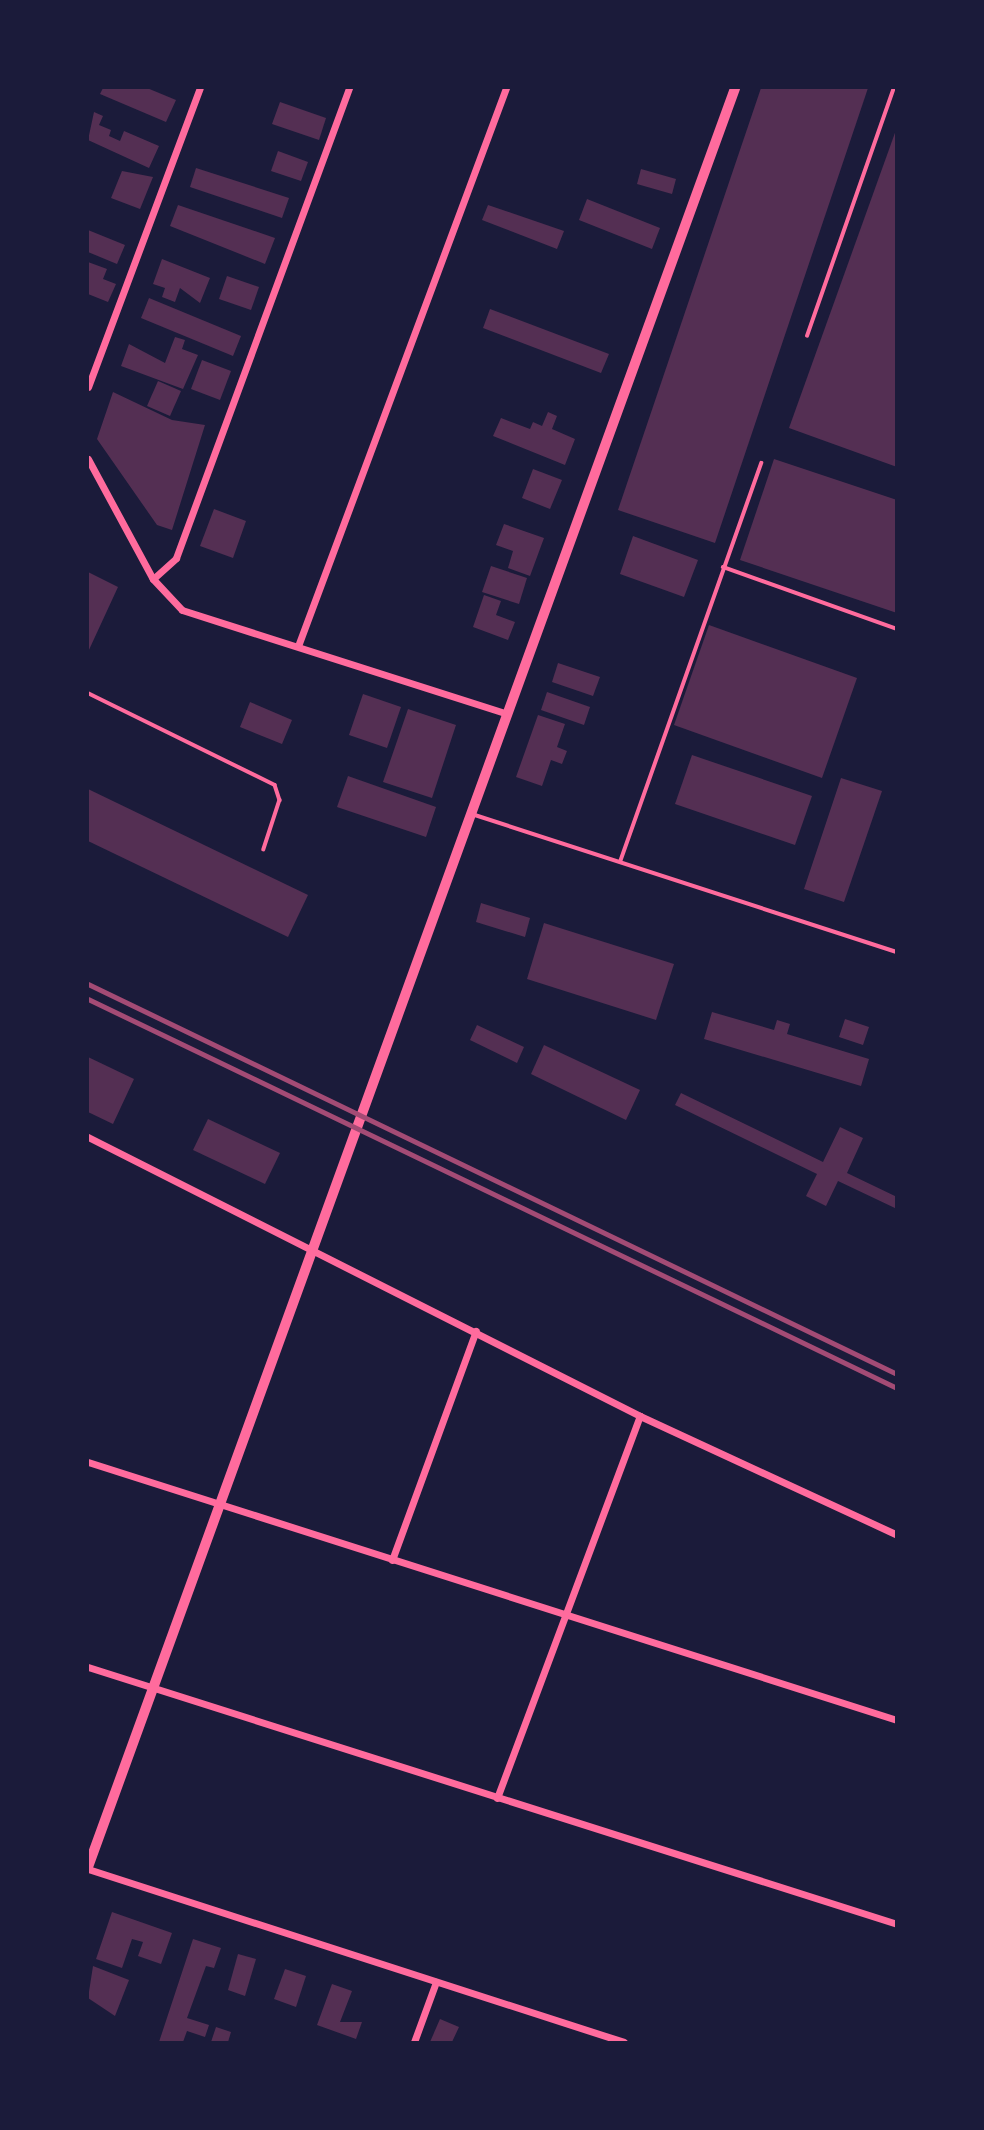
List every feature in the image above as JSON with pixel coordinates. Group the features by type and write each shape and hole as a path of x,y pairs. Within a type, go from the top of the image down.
{"street":[{"path":"88,387 200,88"},
{"path":"153,579 176,558 349,88"},
{"path":"298,646 506,88"},
{"path":"624,2042 88,1868 354,1126 470,814 504,713 736,88"},
{"path":"88,459 153,579 182,610 504,713"},
{"path":"88,1137 640,1416 897,1535"},
{"path":"392,1560 476,1331"},
{"path":"497,1798 640,1416"},
{"path":"88,1462 897,1720"},
{"path":"88,1667 152,1685 497,1798 897,1924"},
{"path":"414,2042 436,1982"}],"lane":[{"path":"807,335 894,88"},
{"path":"620,862 761,463"},
{"path":"723,566 897,629"},
{"path":"88,693 275,785 280,800 264,849"},
{"path":"470,814 897,952"}],"building":[{"path":"103,88 147,88 176,100 166,122 100,94"},
{"path":"761,88 868,88 715,543 618,510"},
{"path":"280,102 326,118 319,140 272,124"},
{"path":"94,112 103,116 99,125 111,130 109,136 120,141 124,131 159,146 149,168 88,140"},
{"path":"897,130 897,467 789,428"},
{"path":"278,151 308,162 301,181 271,171"},
{"path":"196,168 289,198 282,218 190,187"},
{"path":"641,169 676,179 672,194 637,184"},
{"path":"122,171 153,177 140,209 111,198"},
{"path":"587,199 660,228 652,249 579,220"},
{"path":"178,205 275,238 265,264 170,226"},
{"path":"488,205 564,231 557,249 482,220"},
{"path":"88,230 125,245 117,264 88,252"},
{"path":"162,259 210,278 200,303 180,288 175,302 162,297 165,288 153,284"},
{"path":"88,262 107,269 103,279 116,284 108,302 88,294"},
{"path":"227,276 259,287 251,310 219,299"},
{"path":"149,298 241,336 233,356 141,318"},
{"path":"490,309 609,354 601,373 483,328"},
{"path":"175,337 185,340 182,349 198,355 183,389 121,366 129,344 165,363"},
{"path":"202,360 231,371 220,400 191,389"},
{"path":"158,381 181,391 170,416 147,406"},
{"path":"113,392 172,420 205,425 172,530 157,525 97,439"},
{"path":"548,412 557,416 552,429 575,439 565,465 493,436 501,418 530,429 533,422 542,426"},
{"path":"774,459 897,500 897,613 740,560"},
{"path":"533,469 562,480 550,509 522,498"},
{"path":"214,509 246,521 233,558 200,546"},
{"path":"504,524 544,538 530,576 508,568 513,551 496,545"},
{"path":"633,536 698,560 684,597 620,574"},
{"path":"491,566 527,578 519,604 482,592"},
{"path":"88,572 118,587 88,652"},
{"path":"484,595 501,601 496,615 515,622 508,640 473,627"},
{"path":"709,625 857,678 822,778 674,725"},
{"path":"558,663 600,677 593,696 552,682"},
{"path":"547,692 590,707 584,725 541,710"},
{"path":"363,694 401,707 387,748 349,735"},
{"path":"250,702 292,720 282,744 240,727"},
{"path":"408,709 456,725 432,798 383,782"},
{"path":"538,715 565,724 557,747 567,751 562,764 551,760 542,786 516,777"},
{"path":"692,755 812,796 795,845 675,804"},
{"path":"348,776 436,807 426,837 337,807"},
{"path":"841,778 882,791 844,902 804,889"},
{"path":"88,789 308,895 288,937 88,841"},
{"path":"481,903 530,918 525,937 476,922"},
{"path":"544,923 674,964 656,1020 527,979"},
{"path":"712,1012 774,1030 777,1020 790,1024 787,1034 869,1059 861,1086 704,1039"},
{"path":"845,1019 869,1027 863,1045 839,1037"},
{"path":"477,1025 524,1047 517,1063 470,1040"},
{"path":"544,1045 640,1090 626,1120 531,1074"},
{"path":"88,1057 134,1079 113,1124 88,1112"},
{"path":"681,1093 823,1162 840,1127 863,1138 847,1173 897,1197 897,1209 838,1181 826,1206 806,1196 817,1174 675,1105"},
{"path":"208,1119 280,1153 265,1184 193,1150"},
{"path":"112,1912 172,1933 161,1964 138,1956 143,1942 132,1939 122,1968 96,1959"},
{"path":"193,1939 221,1948 214,1968 206,1966 187,2018 209,2025 205,2037 187,2031 183,2042 159,2042"},
{"path":"238,1954 256,1959 245,1996 228,1990"},
{"path":"93,1966 129,1980 115,2016 88,1998"},
{"path":"285,1969 306,1976 296,2007 274,1999"},
{"path":"332,1984 352,1991 340,2022 362,2022 356,2039 317,2025"},
{"path":"440,2019 459,2027 452,2042 430,2042"},
{"path":"216,2027 231,2032 228,2042 211,2042"}],"railway":[{"path":"88,984 897,1374"},
{"path":"88,999 897,1388"}]}
